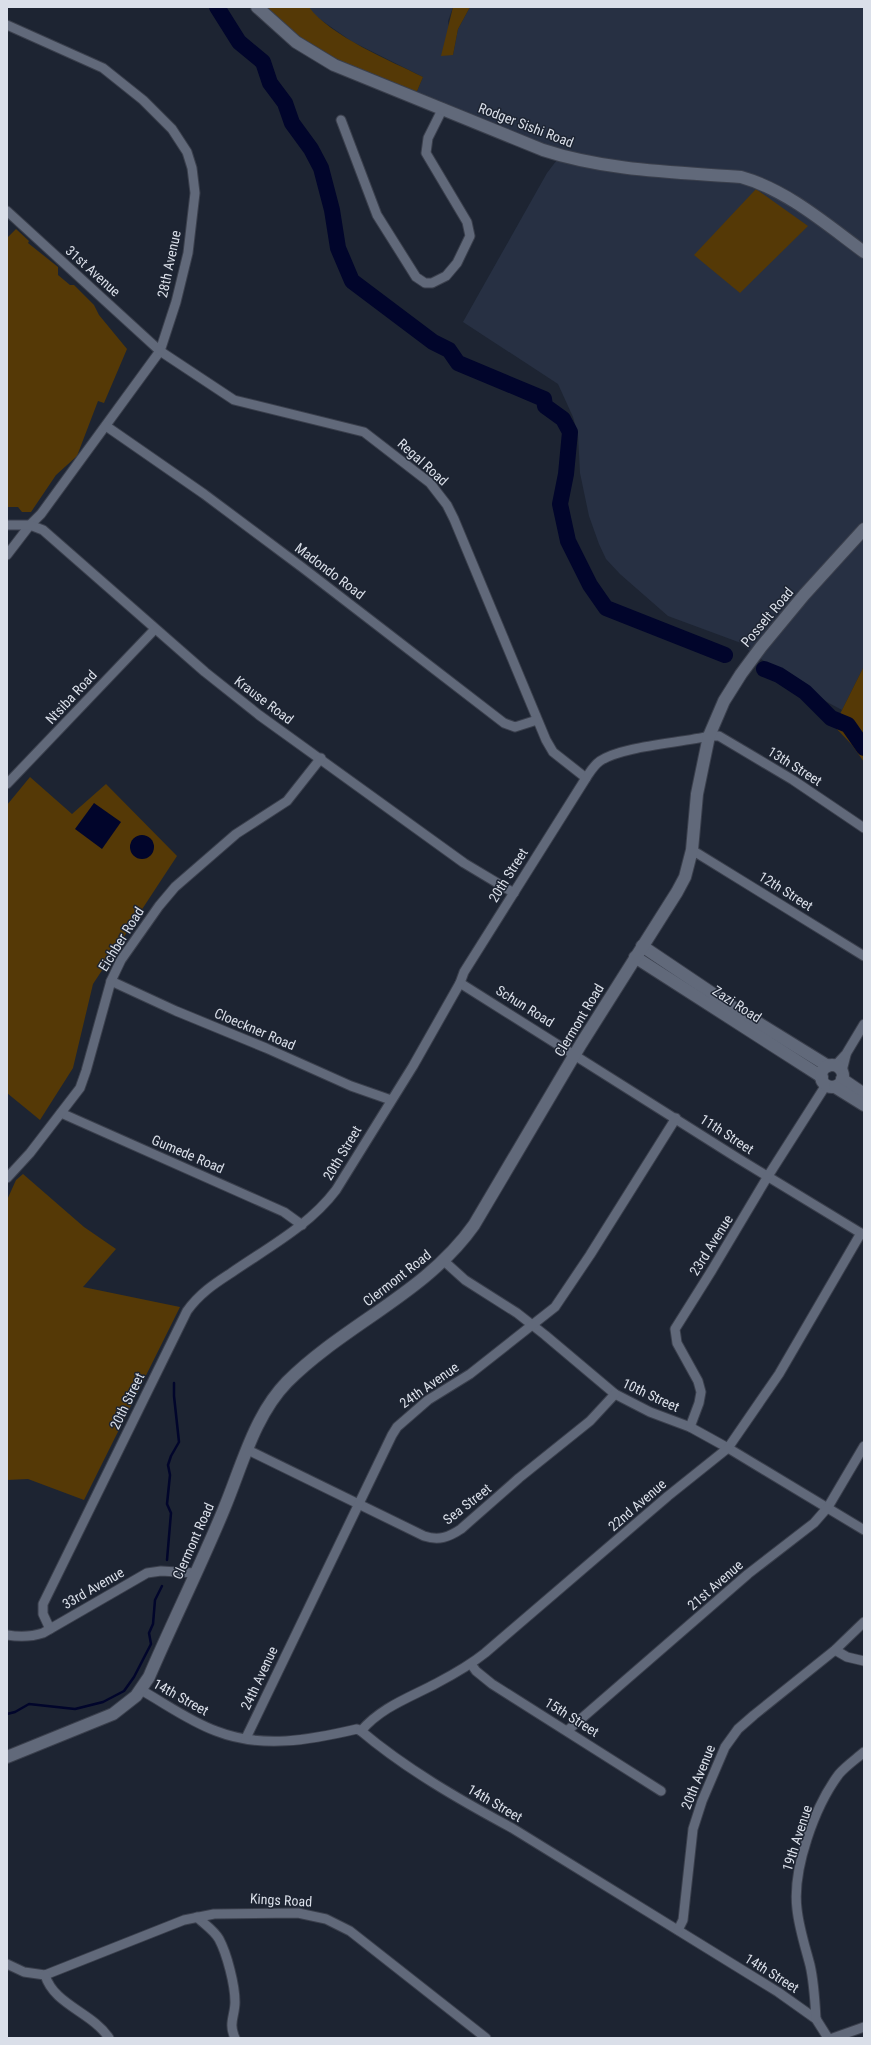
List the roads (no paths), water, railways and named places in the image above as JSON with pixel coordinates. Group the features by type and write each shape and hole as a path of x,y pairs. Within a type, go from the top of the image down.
{"street":[{"name":"Rodger Sishi Road","path":"257,7 286,34 323,59 357,75 566,158 632,169 741,177 760,183 793,201 864,252"},
{"name":"28th Avenue","path":"7,25 86,59 117,77 172,129 187,152 192,168 195,193 188,254 176,302 160,351 41,514 30,525 7,555"},
{"path":"341,120 377,215 416,276 425,283 432,283 446,276 457,263 470,236 467,222 426,153 428,138 443,108"},
{"name":"31st Avenue","path":"7,211 160,351"},
{"name":"Regal Road","path":"160,351 234,400 364,432 430,483 447,505 454,519 537,720 553,752 586,778"},
{"name":"Madondo Road","path":"106,426 204,494 303,568 504,723 515,727 537,720"},
{"name":"Krause Road","path":"7,525 30,525 43,530 155,629 249,707 464,863 514,893"},
{"name":"Posselt Road","path":"709,736 724,701 755,654 804,595 862,535"},
{"name":"Ntsiba Road","path":"7,784 155,629"},
{"name":"20th Street","path":"50,1629 43,1614 43,1604 187,1310 202,1293 318,1213 336,1190 413,1066 460,983 464,972 586,778 599,762 612,755 709,736"},
{"name":"13th Street","path":"709,736 719,736 730,742 793,780 864,828"},
{"name":"Clermont Road","path":"7,1757 113,1714 130,1703 141,1690 149,1677 266,1411 287,1383 329,1348 426,1277 463,1241 481,1214 575,1055 685,877 692,850 697,794 709,736"},
{"name":"Eichber Road","path":"7,1178 30,1153 75,1095 83,1080 111,981 129,949 174,888 236,834 287,801 321,758"},
{"name":"12th Street","path":"692,850 864,956"},
{"name":"Zazi Road","path":"642,946 833,1076 864,1105"},
{"name":"Zazi Road","path":"635,957 864,1094"},
{"name":"Cloeckner Road","path":"111,981 176,1012 249,1040 351,1086 391,1100"},
{"name":"Schun Road","path":"460,983 575,1055"},
{"name":"23rd Avenue","path":"690,1427 699,1403 700,1392 698,1381 677,1343 675,1329 716,1264 768,1176 833,1076 864,1024"},
{"name":"11th Street","path":"575,1055 863,1234"},
{"name":"Gumede Road","path":"61,1113 284,1212 302,1225"},
{"name":"24th Avenue","path":"246,1738 386,1445 397,1427 428,1400 470,1374 548,1314 561,1300 676,1118"},
{"name":"22nd Avenue","path":"361,1731 390,1706 471,1664 728,1448 780,1374 863,1234"},
{"name":"10th Street","path":"444,1261 465,1280 532,1325 615,1394 650,1412 690,1427 828,1507 864,1530"},
{"name":"Sea Street","path":"248,1450 431,1539 451,1536 519,1478 590,1421 615,1394"},
{"name":"21st Avenue","path":"567,1731 748,1574 814,1523 828,1507 864,1446"},
{"name":"33rd Avenue","path":"7,1635 19,1637 36,1636 147,1573 161,1570 195,1573"},
{"name":"20th Avenue","path":"678,1930 683,1920 693,1830 702,1801 725,1747 738,1729 835,1650 864,1622"},
{"path":"835,1650 847,1657 864,1661"},
{"name":"15th Street","path":"471,1664 476,1671 492,1684 661,1791"},
{"name":"14th Street","path":"141,1690 210,1728 231,1736 263,1741 301,1741 357,1729 388,1752 478,1810 512,1828 678,1930 778,1992 816,2019"},
{"name":"19th Avenue","path":"828,2038 816,2019 810,1967 796,1907 800,1868 817,1816 830,1789 840,1773 864,1752"},
{"name":"Kings Road","path":"45,1974 179,1921 197,1917 214,1914 283,1912 312,1915 331,1921 362,1939 475,2035 486,2038"},
{"path":"197,1917 219,1939 223,1950 234,1989 235,2004 231,2016 232,2030 235,2038"},
{"path":"7,1964 31,1974 45,1974 47,1981 59,1997 95,2021 109,2038"},
{"path":"833,2038 864,2028"}],"water":[{"path":"94,803 121,822 102,849 75,829"},
{"path":"142,835 147,836 153,842 153,852 147,858 142,859 137,858 131,852 130,847 131,842 137,836"}],"waterway":[{"path":"217,7 239,42 263,62 270,83 285,103 292,123 311,149 321,168 332,210 338,248 352,281 433,342 449,350 458,363 544,399 545,406 563,419 570,432 566,474 560,504 568,541 590,585 606,608 725,655"},
{"path":"764,669 779,675 805,692 831,718 848,725 864,748"},
{"path":"167,1560 171,1513 167,1504 170,1475 168,1465 179,1442 174,1383"},
{"path":"7,1714 15,1712 29,1704 75,1709 103,1702 124,1691 134,1677 151,1644 149,1633 153,1624 155,1600 162,1586"}]}
